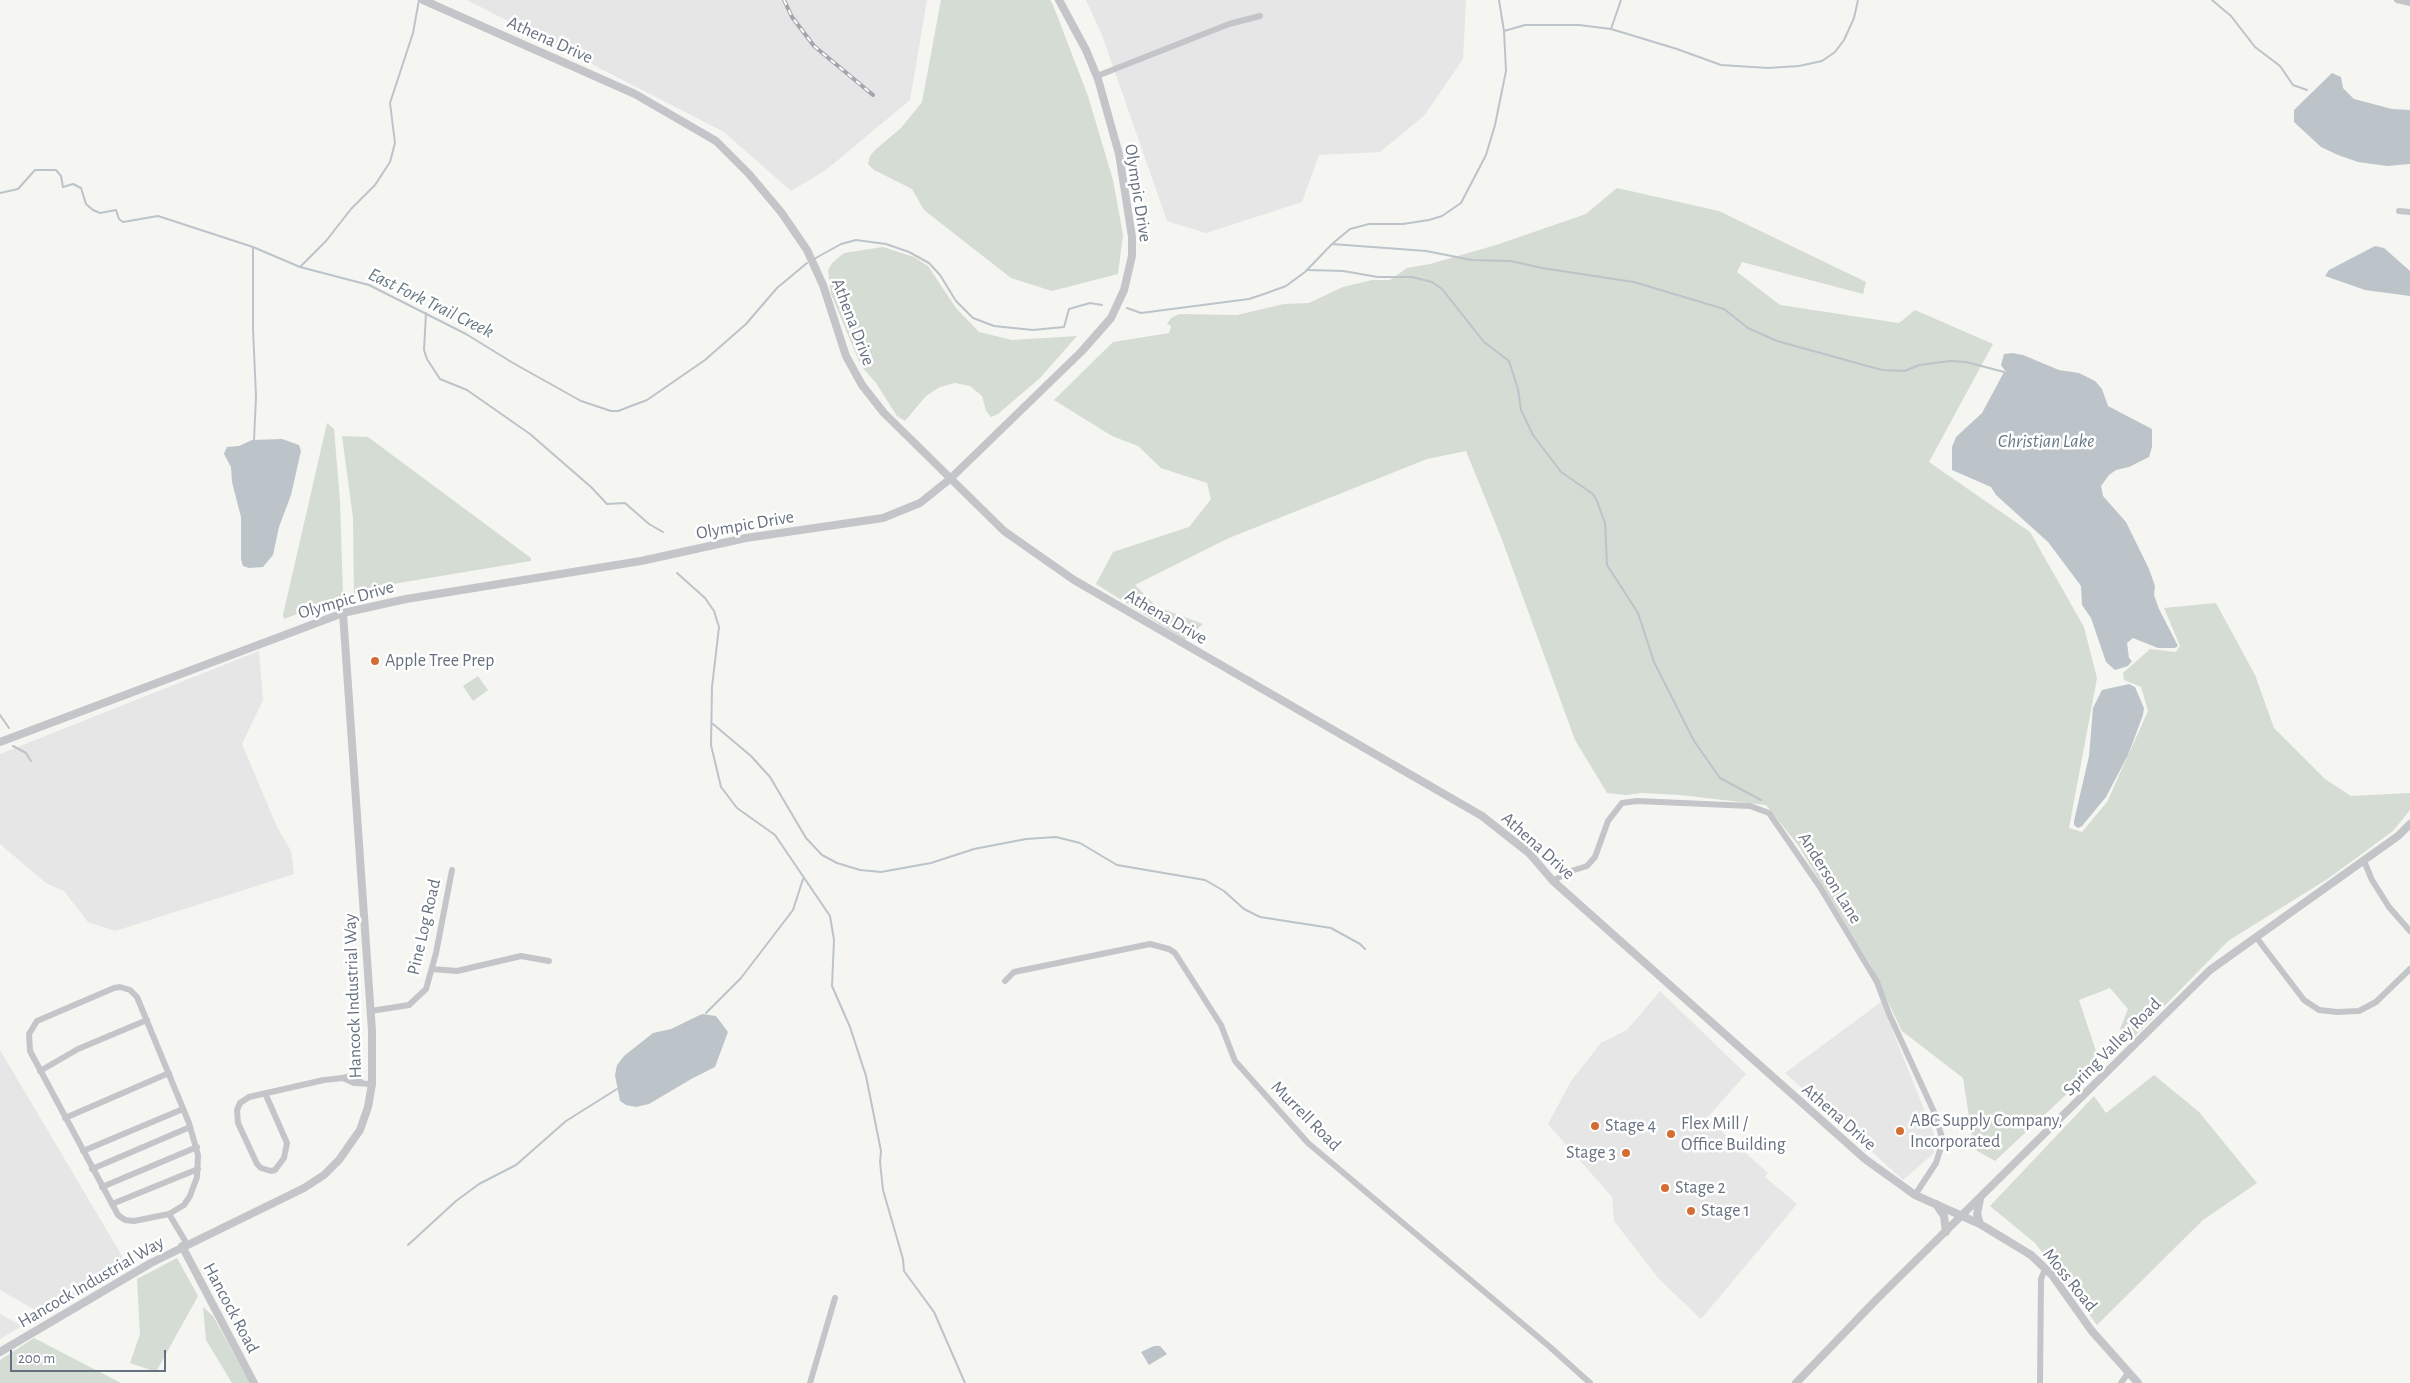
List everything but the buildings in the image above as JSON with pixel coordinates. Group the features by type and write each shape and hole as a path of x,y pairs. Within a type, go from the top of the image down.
{"street":[{"name":"Athena Drive","path":"424,0 635,94 716,141 749,174 781,212 807,250 823,285 846,356 862,385 884,413 1004,531 1051,566 1482,816 1529,853 1553,881 1828,1128 1878,1170 1915,1194 1963,1216"},
{"name":"Olympic Drive","path":"0,742 343,613 406,598 641,561 746,538 883,518 920,503 950,479 1082,351 1111,318 1124,290 1132,256 1130,216 1119,154 1097,76 1086,49 1059,0"},
{"path":"2398,0 2410,3"},
{"path":"1097,76 1229,24 1260,16"},
{"path":"2399,211 2410,212"},
{"name":"Hancock Industrial Way","path":"0,1352 184,1245 304,1188 324,1175 347,1151 360,1130 368,1107 372,1084 371,1011 343,613"},
{"name":"Anderson Lane","path":"1553,881 1568,872 1587,866 1595,857 1608,821 1622,803 1750,806 1769,813 1820,887 1877,982 1889,1014 1935,1114 1943,1141 1936,1163 1915,1194"},
{"name":"Spring Valley Road","path":"1796,1383 1875,1301 2210,970 2364,861 2398,836 2410,824"},
{"path":"2364,861 2372,880 2389,907 2410,931"},
{"name":"Pine Log Road","path":"371,1011 410,1005 426,989 432,969 452,870"},
{"path":"2256,937 2304,1000 2319,1010 2337,1012 2359,1011 2376,1002 2410,969"},
{"name":"Murrell Road","path":"1005,981 1014,972 1150,944 1176,953 1221,1025 1236,1061 1255,1086 1308,1143 1590,1383"},
{"path":"432,969 457,971 521,956 549,961"},
{"path":"120,987 135,994 147,1020 197,1147 198,1169 193,1190 179,1209 169,1214 130,1221 118,1215 92,1169 28,1046 29,1034 37,1021 120,987"},
{"path":"40,1071 78,1049 147,1020"},
{"path":"65,1118 168,1073"},
{"path":"265,1093 288,1143 284,1158 275,1170 271,1171 260,1168 257,1164 238,1123 238,1106 244,1099 265,1093 324,1080 350,1076 361,1082 372,1084"},
{"path":"83,1151 183,1109"},
{"path":"92,1169 190,1127"},
{"path":"102,1187 197,1147"},
{"path":"112,1204 198,1169"},
{"path":"1980,1199 1977,1214 1980,1224"},
{"path":"1935,1203 1944,1216 1946,1232"},
{"path":"169,1214 184,1245"},
{"name":"Moss Road","path":"1963,1216 1980,1224 2031,1255 2046,1269 2091,1330 2138,1383"},
{"name":"Hancock Road","path":"184,1245 254,1383"},
{"path":"2040,1383 2040,1279 2046,1269"},
{"path":"810,1383 835,1298"},
{"path":"2121,1383 2128,1373"}],"shaded area":[{"path":"467,0 927,0 910,100 826,170 791,191 724,132"},
{"path":"941,0 1050,0 1088,96 1113,180 1123,235 1118,274 1052,291 1011,278 924,210 912,189 874,170 868,164 870,156 875,150 901,128 922,102"},
{"path":"1086,0 1466,0 1463,59 1424,116 1380,152 1319,155 1302,202 1206,233 1167,221 1102,35"},
{"path":"1617,188 1719,211 1866,282 1863,294 1742,262 1737,272 1780,305 1899,323 1915,310 1993,344 1929,462 2030,532 2084,627 2097,678 2069,828 2082,832 2107,802 2148,711 2141,687 2124,680 2123,673 2150,649 2176,652 2180,646 2164,608 2216,603 2255,675 2274,728 2325,779 2351,796 2410,793 2410,810 2393,831 2329,878 2228,941 2135,1036 2120,1029 2128,1009 2110,988 2079,1000 2100,1063 1995,1161 1974,1149 1963,1078 1902,1031 1870,964 1798,845 1766,805 1680,795 1607,793 1575,740 1501,537 1466,451 1427,459 1229,538 1135,585 1157,607 1203,624 1185,640 1096,584 1113,552 1189,527 1211,499 1207,483 1161,468 1138,446 1112,436 1054,400 1113,342 1169,333 1171,326 1167,324 1171,318 1179,314 1237,315 1284,304 1309,303 1343,287 1372,280 1390,280 1407,268 1430,264 1496,245 1586,214"},
{"path":"883,247 914,257 928,266 956,308 979,332 1012,340 1077,336 1040,378 998,414 991,417 986,411 982,396 970,386 955,383 940,387 926,396 905,421 897,416 876,383 861,366 831,294 828,270 832,263 844,253"},
{"path":"327,423 334,429 340,501 343,596 284,619 283,615"},
{"path":"342,436 368,437 531,558 531,561 381,586 354,596 353,518"},
{"path":"259,651 263,700 242,744 277,827 291,851 294,874 115,931 88,922 64,891 46,883 0,844 0,754"},
{"path":"478,676 488,690 473,701 463,686"},
{"path":"1660,991 1746,1074 1707,1118 1768,1173 1765,1177 1797,1204 1701,1319 1659,1279 1614,1221 1612,1197 1548,1124 1571,1081 1601,1043 1627,1030"},
{"path":"1881,1002 1934,1134 1934,1153 1903,1180 1785,1073"},
{"path":"0,1050 128,1266 44,1315 0,1290"},
{"path":"2154,1075 2199,1112 2257,1183 2203,1220 2097,1325 2035,1243 1990,1206 2094,1096 2106,1113"},
{"path":"177,1258 198,1296 156,1372 130,1363 140,1334 137,1279"},
{"path":"203,1307 213,1316 250,1383 232,1383 206,1340"},
{"path":"0,1314 22,1326 0,1339"},
{"path":"34,1338 121,1383 0,1383 0,1360"}],"water":[{"path":"2332,73 2341,77 2343,88 2354,99 2392,109 2410,110 2410,164 2387,166 2358,162 2338,155 2321,147 2294,122 2294,110"},
{"path":"2375,246 2384,248 2410,271 2410,296 2365,290 2325,276 2329,270"},
{"name":"Christian Lake","path":"2004,354 2023,355 2059,370 2079,373 2095,381 2102,389 2108,406 2152,429 2152,447 2149,457 2129,467 2116,470 2109,475 2101,486 2103,496 2126,522 2149,569 2155,586 2154,595 2159,609 2178,646 2175,648 2158,648 2133,638 2127,643 2129,658 2132,661 2128,666 2115,670 2106,662 2091,618 2082,605 2081,586 2048,542 1996,495 1991,487 1952,470 1952,447 1956,437 1982,413 2004,372 2006,372 2001,365"},
{"path":"282,439 299,445 301,451 291,495 279,527 273,555 263,567 249,568 243,566 241,559 241,517 232,482 231,467 224,454 227,447 239,446 252,440"},
{"path":"2129,684 2135,687 2144,708 2143,715 2128,755 2106,797 2082,826 2078,828 2074,825 2074,821 2089,756 2093,708 2102,690"},
{"path":"702,1014 716,1016 728,1032 715,1067 649,1104 636,1107 626,1105 620,1101 615,1075 617,1065 624,1056 653,1033 671,1029"},
{"path":"1154,1346 1160,1346 1167,1354 1149,1365 1141,1352"}],"waterway":[{"path":"300,267 326,241 351,209 375,185 390,162 395,143 390,103 413,33 419,0"},
{"name":"East Fork Trail Creek","path":"1127,308 1141,313 1249,299 1286,286 1305,272 1332,244 1350,229 1369,224 1403,224 1429,220 1442,216 1461,203 1486,155 1495,125 1506,71 1504,31 1499,0"},
{"path":"1611,29 1621,0"},
{"name":"East Fork Trail Creek","path":"1504,31 1525,25 1579,25 1611,29 1677,49 1721,65 1768,68 1799,66 1822,61 1835,52 1844,40 1854,18 1858,0"},
{"path":"2212,0 2231,16 2255,47 2280,66 2293,85 2307,90"},
{"name":"East Fork Trail Creek","path":"0,193 18,189 35,170 56,170 61,176 63,187 73,184 81,188 86,204 93,210 100,213 116,210 119,219 123,222 158,216 253,247 300,267 369,285 466,334 581,401 611,411 618,411 647,400 705,360 746,324 777,288 807,263"},
{"name":"East Fork Trail Creek","path":"814,259 841,244 856,240 886,244 909,252 929,263 940,275 956,301 973,318 994,326 1033,330 1064,327 1069,309 1090,303 1102,305"},
{"path":"1332,244 1426,251 1472,260 1511,261 1542,268 1634,282 1724,309 1748,328 1777,341 1882,370 1905,371 1919,365 1950,361 1966,362 2004,372"},
{"path":"253,247 253,328 256,397 254,440"},
{"path":"1308,270 1343,271 1378,277 1412,277 1432,282 1442,289 1484,342 1509,361 1518,389 1521,410 1533,435 1561,472 1593,494 1597,501 1605,523 1607,565 1638,613 1654,662 1694,741 1720,778 1761,800"},
{"path":"426,313 424,350 427,359 440,379 467,390 530,434 591,487 607,504 625,503 649,524 663,532"},
{"path":"677,573 705,598 714,611 719,627 712,687 711,745 721,787 737,808 775,835 830,916 834,940 832,986 850,1027 866,1076 881,1151 880,1162 883,1190 903,1259 904,1271 934,1312 965,1383"},
{"path":"0,715 9,728"},
{"path":"713,724 751,756 770,777 806,838 822,855 837,863 860,870 881,872 931,863 974,849 1026,839 1056,837 1080,843 1117,865 1205,880 1224,891 1244,909 1260,917 1331,928 1360,944 1365,949"},
{"path":"13,746 26,753 31,761"},
{"path":"706,1013 741,978 793,910 803,879"},
{"path":"408,1245 456,1201 479,1184 516,1165 566,1121 617,1089"}],"railway":[{"path":"784,0 792,17 814,46 873,95"}],"place":[{"name":"Apple Tree Prep","path":"375,661"},
{"name":"Stage 4","path":"1595,1126"},
{"name":"ABC Supply Company, Incorporated","path":"1900,1131"},
{"name":"Flex Mill / Office Building","path":"1671,1134"},
{"name":"Stage 3","path":"1626,1153"},
{"name":"Stage 2","path":"1665,1188"},
{"name":"Stage 1","path":"1691,1211"}]}
